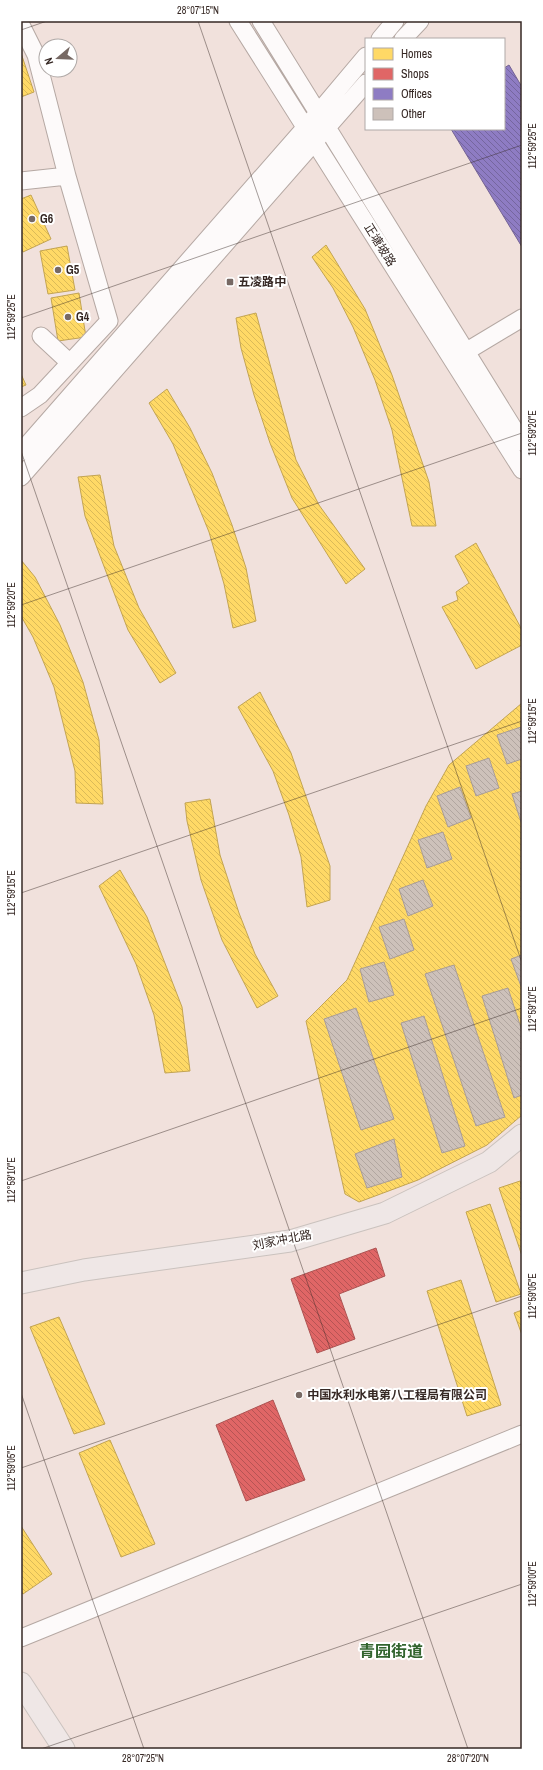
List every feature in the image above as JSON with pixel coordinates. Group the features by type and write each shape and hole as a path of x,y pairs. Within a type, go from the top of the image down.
{"main road":[{"name":"刘家冲北路","path":"21,1283 84,1270 298,1239 385,1213 488,1162 522,1135"},
{"name":"刘家冲北路","path":"21,1297 86,1283 293,1254 390,1226 496,1173 522,1153"},
{"path":"21,1683 64,1749"}],"street":[{"name":"正塘坡路","path":"238,21 522,470"},
{"name":"正塘坡路","path":"261,21 327,129 467,351 522,442"},
{"path":"381,38 395,21"},
{"path":"404,38 420,21"},
{"path":"21,25 36,55 67,176 109,321 40,395 21,408"},
{"path":"21,452 318,113 365,57"},
{"path":"21,476 315,143 365,84"},
{"path":"21,181 67,176"},
{"path":"467,351 522,318"},
{"path":"41,336 70,363"},
{"path":"21,1638 522,1434"}],"building: Homes":[{"path":"21,53 34,92 21,97"},
{"name":"G6","path":"31,195 51,239 23,252 21,247 21,199"},
{"path":"326,245 365,309 392,375 429,482 436,526 412,526 392,430 375,380 353,327 333,288 312,257"},
{"name":"G5","path":"67,246 75,290 48,294 40,251"},
{"name":"G4","path":"79,293 86,337 58,341 51,298"},
{"path":"256,313 296,460 319,505 365,569 346,584 292,498 270,443 254,395 241,348 236,318"},
{"path":"21,374 26,385 21,387"},
{"path":"167,389 190,428 212,473 232,525 246,568 256,621 233,628 224,584 209,532 173,444 149,403"},
{"path":"100,475 114,546 139,608 176,673 160,683 128,630 85,516 78,477"},
{"path":"476,543 522,630 522,645 476,669 442,607 458,600 456,592 469,583 455,556"},
{"path":"21,560 35,577 60,625 83,682 99,740 103,804 76,803 75,771 54,687 33,637 21,616"},
{"path":"260,692 291,753 330,866 330,900 307,907 301,857 289,815 273,771 238,707"},
{"path":"522,703 522,1115 487,1145 418,1180 359,1202 345,1194 306,1021 347,980 426,806 449,765"},
{"path":"210,799 220,855 239,913 255,954 278,996 257,1008 222,940 201,880 187,821 185,803"},
{"path":"120,870 147,917 182,1007 190,1071 165,1073 154,1015 136,964 99,886"},
{"path":"520,1181 522,1187 522,1256 499,1188"},
{"path":"490,1204 521,1294 496,1302 466,1212"},
{"path":"461,1280 501,1405 467,1416 427,1291"},
{"path":"522,1310 522,1335 514,1313"},
{"path":"59,1317 105,1424 74,1434 30,1327"},
{"path":"110,1440 155,1544 121,1557 79,1453"},
{"path":"21,1526 52,1574 23,1594 21,1591"}],"building: Shops":[{"path":"376,1248 385,1276 339,1294 355,1339 317,1353 291,1279"},
{"path":"273,1400 305,1480 246,1501 216,1425"}],"building: Offices":[{"path":"509,65 522,87 522,247 452,130 505,130 505,67"}],"building: Other":[{"path":"521,727 522,759 507,764 497,735"},
{"path":"489,758 499,788 476,796 466,766"},
{"path":"460,787 471,818 448,827 437,796"},
{"path":"522,791 522,825 512,794"},
{"path":"443,832 452,859 427,868 418,840"},
{"path":"423,880 433,906 408,916 399,889"},
{"path":"404,919 414,950 390,959 379,927"},
{"path":"522,955 522,989 511,959"},
{"path":"384,962 394,995 369,1002 360,969"},
{"path":"454,965 505,1117 476,1126 425,974"},
{"path":"508,988 522,1031 522,1095 514,1098 482,996"},
{"path":"356,1008 394,1119 361,1130 324,1019"},
{"path":"424,1016 465,1146 442,1153 401,1023"},
{"path":"394,1139 402,1177 367,1188 355,1154"}],"place":[{"name":"G6","path":"32,219"},
{"name":"G5","path":"58,270"},
{"name":"五凌路中","path":"230,282"},
{"name":"G4","path":"68,317"},
{"name":"中国水利水电第八工程局有限公司","path":"299,1395"}],"district":[{"name":"青园街道","path":"391,1651"}]}
